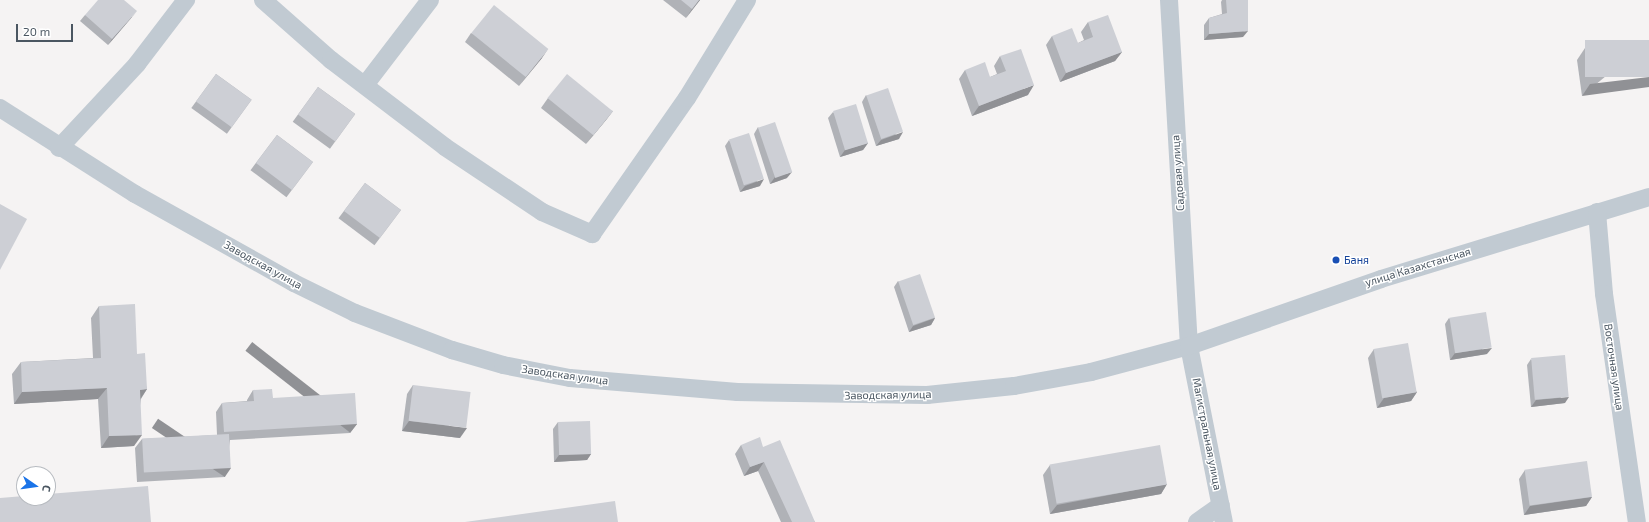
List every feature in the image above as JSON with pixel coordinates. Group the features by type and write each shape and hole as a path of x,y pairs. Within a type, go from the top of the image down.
{"street":[{"path":"59,148 137,64 186,0"},
{"path":"263,0 365,85 445,147 542,212 592,234 687,98 744,1"},
{"path":"365,85 430,0"},
{"name":"Садовая улица","path":"1165,1 1189,346"},
{"name":"Заводская улица","path":"0,108 59,148 287,279 355,313 459,353 502,366 570,378 737,392 927,395 1014,386 1091,372 1189,346"},
{"name":"улица Казахстанская","path":"1189,346 1381,278 1649,197"},
{"name":"Восточная улица","path":"1597,212 1604,294 1637,522"},
{"name":"Магистральная улица","path":"1189,346 1223,514"},
{"path":"1197,522 1223,514"}],"building":[{"path":"98,0 124,0 137,11 112,39 85,15"},
{"path":"681,0 699,0 692,9"},
{"path":"1226,0 1248,0 1248,31 1209,34 1209,18 1227,13"},
{"path":"494,5 548,49 526,77 471,33"},
{"path":"1108,15 1122,52 1066,73 1052,36 1072,28 1078,43 1093,37 1088,22"},
{"path":"1585,40 1649,40 1649,77 1585,77"},
{"path":"1021,49 1034,85 979,106 965,70 985,62 990,77 1006,71 1000,56"},
{"path":"216,74 252,100 232,127 196,102"},
{"path":"567,74 613,111 593,135 547,98"},
{"path":"318,87 355,114 335,142 298,115"},
{"path":"888,88 903,131 881,139 866,95"},
{"path":"856,104 868,143 845,150 833,111"},
{"path":"775,122 792,172 775,178 758,128"},
{"path":"749,133 764,179 744,185 729,139"},
{"path":"277,135 313,162 292,190 256,163"},
{"path":"365,183 401,210 380,238 344,211"},
{"path":"0,204 27,219 0,270"},
{"path":"920,274 935,317 913,325 898,281"},
{"path":"135,304 137,354 145,353 147,389 140,390 142,435 109,436 107,388 22,392 21,362 101,358 99,306"},
{"path":"1486,312 1492,348 1455,353 1449,318"},
{"path":"1408,343 1417,392 1382,398 1374,349"},
{"path":"1565,355 1569,397 1535,400 1531,358"},
{"path":"413,385 471,392 466,428 409,421"},
{"path":"272,389 273,398 355,393 357,424 224,432 222,403 254,401 253,390"},
{"path":"590,421 591,454 559,455 558,422"},
{"path":"229,434 231,468 144,473 142,439"},
{"path":"760,437 763,447 780,440 815,522 792,522 764,462 750,467 741,445"},
{"path":"1160,445 1167,484 1057,504 1050,464"},
{"path":"1587,461 1592,497 1530,505 1525,470"},
{"path":"148,486 151,522 0,522 0,498 16,497 16,506 56,506 56,493"},
{"path":"615,501 618,522 465,522"}],"place":[{"name":"Баня","path":"1336,260"}]}
